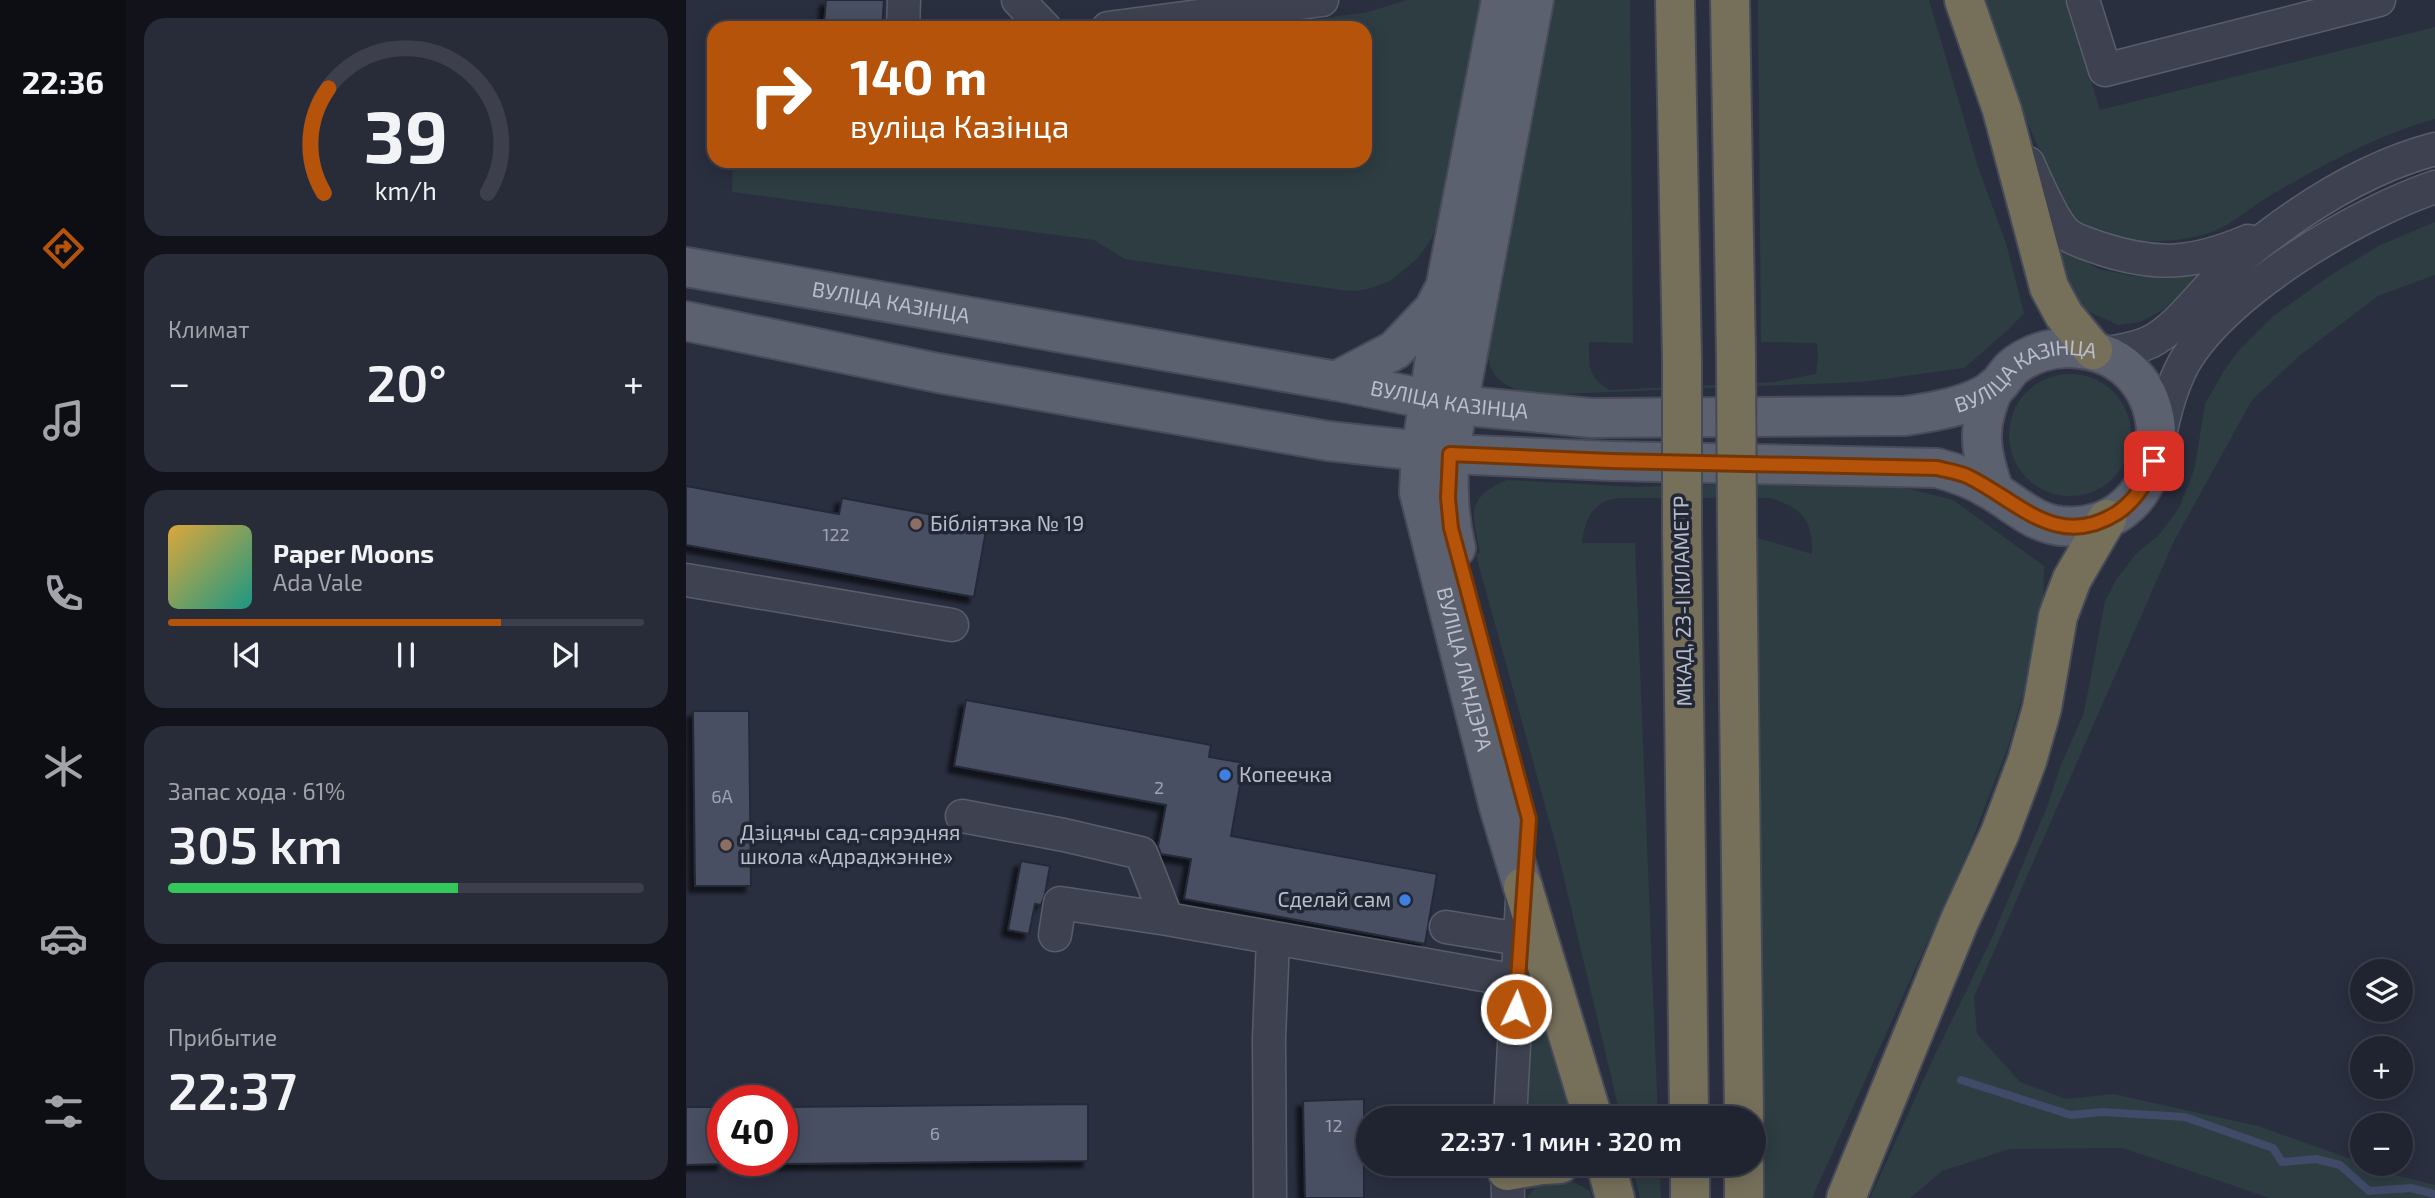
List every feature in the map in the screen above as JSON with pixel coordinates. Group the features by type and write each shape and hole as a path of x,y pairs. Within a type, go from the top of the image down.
{"highway":[{"name":"МКАД, 23-І КІЛАМЕТР","path":"1675,0 1682,359 1689,1106"},
{"path":"1730,0 1744,1106"},
{"path":"1964,0 2002,110 2049,287 2064,315 2098,352"},
{"path":"1846,1198 1959,922 2000,833 2027,761 2038,721 2058,616 2072,579 2107,520"},
{"path":"1523,887 1588,1106"},
{"path":"1689,1176 1690,1198"},
{"path":"1744,1176 1744,1198"}],"main road":[{"path":"1442,402 1446,284 1501,0"},
{"path":"1442,402 1489,247 1534,0"},
{"name":"ВУЛІЦА КАЗІНЦА","path":"686,267 1336,380 1442,402 1591,418 1869,418 1933,412 1960,405 1994,388 2013,368 2032,356 2056,348 2098,352 2131,372 2143,388 2153,406 2157,447 2150,475 2136,496 2107,520 2074,526 2047,523 2022,511 1994,491 1966,476 1937,468 1611,461 1435,453 1328,441 938,373 686,321"},
{"path":"1336,380 1395,350 1434,309 1446,284"},
{"path":"1994,388 1984,410 1980,435 1985,466 1994,491"},
{"name":"ВУЛІЦА ЛАНДЭРА","path":"1442,402 1435,453 1419,492 1499,807 1523,887"}],"street":[{"path":"903,21 904,0"},
{"path":"1018,0 1038,21"},
{"path":"1162,21 1322,0"},
{"path":"2083,0 2105,70 2379,0"},
{"path":"2002,110 2043,196 2067,234 2093,246 2141,260 2199,259 2282,228"},
{"path":"2098,352 2128,350 2151,342 2171,326 2232,265 2336,190 2412,155 2435,149"},
{"path":"2157,447 2169,394 2185,361 2205,335 2239,302 2303,253 2362,218 2435,187"},
{"path":"686,580 952,625"},
{"path":"962,816 1141,853 1167,919"},
{"name":"ВУЛІЦА ЛАНДЭРА","path":"1511,1106 1523,887"},
{"path":"1055,935 1060,904 1167,919 1517,981"},
{"path":"1446,927 1519,939"},
{"path":"1270,1198 1269,1038 1273,939"}],"shaded area":[{"path":"1407,0 1481,0 1444,205 1432,238 1417,259 1390,281 1368,289 1341,290 1125,259 1094,240 732,192 733,168 1372,168 1372,21 1310,21 1368,12"},
{"path":"1541,0 1630,0 1633,343 1589,342 1591,370 1602,385 1610,390 1774,382 1816,374 1817,343 1761,342 1758,0 1929,0 1979,170 2006,243 2024,313 1964,368 1862,382 1535,395 1505,384 1494,374 1484,344"},
{"path":"1985,0 2066,0 2100,110 2435,27 2435,119 2391,134 2346,154 2283,188 2214,231 2177,240 2114,237 2078,220 2064,204 2021,106"},
{"path":"2435,222 2435,275 2378,296 2299,356 2252,400 2174,541 1974,997 1977,1034 2020,1082 2066,1099 2113,1094 2258,1126 2350,1159 2350,1176 2399,1176 2435,1185 2435,1198 2270,1198 2123,1148 2010,1149 1942,1171 1910,1198 1870,1198 1991,940 2047,807 2061,765 2084,713 2105,601 2116,580 2136,554 2159,535 2179,508 2195,467 2205,404 2237,352 2272,317 2328,277 2380,245"},
{"path":"2056,243 2098,269 2134,276 2165,278 2202,272 2163,310 2140,322 2118,325 2085,310 2054,265"},
{"path":"2070,374 2093,379 2113,392 2126,412 2131,435 2126,458 2113,478 2093,491 2070,496 2047,491 2027,478 2014,458 2009,435 2014,412 2027,392 2047,379"},
{"path":"1507,480 1635,487 1857,480 1953,500 2044,566 2043,621 2008,747 1966,856 1812,1198 1764,1198 1766,1106 1762,1106 1751,536 1812,554 1808,524 1791,506 1771,498 1618,498 1596,508 1585,526 1582,543 1635,543 1658,1106 1618,1106 1556,845 1476,555 1480,552 1475,527 1475,508 1484,494"},
{"path":"1532,994 1544,997 1572,1106 1524,1106"},
{"path":"1635,1176 1660,1176 1661,1198 1640,1198"},
{"path":"1565,1177 1590,1191 1592,1198 1527,1198 1537,1185"}],"building":[{"path":"826,0 884,0 882,21 824,21"},
{"path":"686,486 839,514 842,498 987,525 974,597 686,545"},
{"path":"966,700 1211,745 1209,757 1244,763 1231,836 1437,874 1425,944 1184,899 1191,859 1161,854 1158,846 1166,805 954,766"},
{"path":"693,711 749,711 751,886 695,886"},
{"path":"1021,861 1050,866 1045,894 1041,905 1035,904 1029,934 1008,930"},
{"path":"1364,1099 1364,1106 1356,1106 1356,1176 1364,1176 1364,1198 1305,1198 1303,1101"},
{"path":"1088,1104 1088,1161 798,1164 798,1107"},
{"path":"686,1107 707,1107 707,1164 686,1165"}],"waterway":[{"path":"1961,1080 2071,1115 2102,1112 2185,1117 2273,1148 2282,1162 2316,1159 2340,1165 2369,1191 2411,1188 2435,1194"}],"place":[{"name":"Бібліятэка № 19","path":"916,524"},
{"name":"Копеечка","path":"1225,775"},
{"name":"Дзіцячы сад-сярэдняя школа «Адраджэнне»","path":"726,845"},
{"name":"Сделай сам","path":"1405,900"}],"route":[{"path":"1516,1009 1529,819 1451,528 1448,498 1450,454 1611,461 1937,468 1966,476 1994,491 2022,511 2047,523 2061,526 2107,520 2136,496 2150,475 2154,461"}]}
